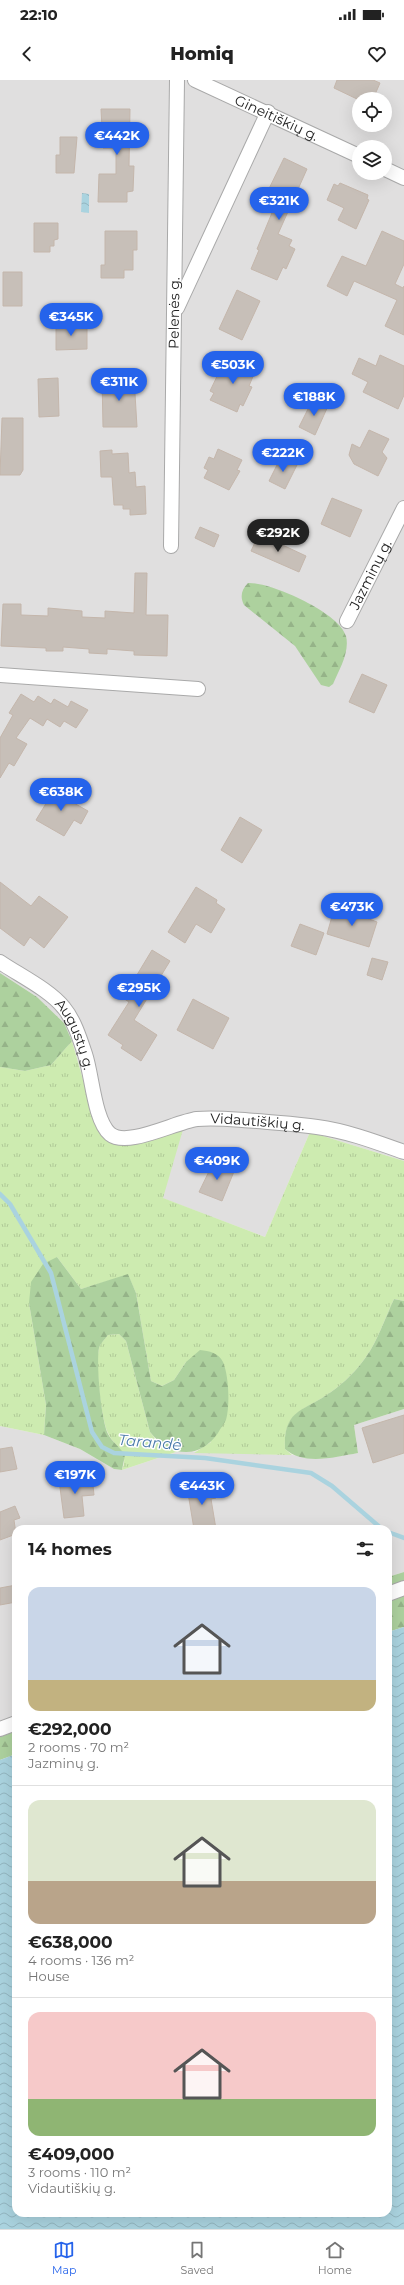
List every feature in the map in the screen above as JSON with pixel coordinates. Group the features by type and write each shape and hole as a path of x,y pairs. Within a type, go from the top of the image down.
{"street":[{"name":"Pelenės g.","path":"171,546 177,80"},
{"name":"Gineitiškių g.","path":"195,80 268,112 352,153"},
{"path":"174,313 268,112"},
{"path":"392,172 404,178"},
{"name":"Jazminų g.","path":"348,621 404,508"},
{"path":"0,675 198,689"},
{"name":"Augustų g.","path":"0,962 52,997 64,1007 73,1023 85,1054 100,1114 105,1127 111,1135"},
{"name":"Vidautiškių g.","path":"111,1135 120,1139 130,1139 170,1125 196,1119 228,1119 319,1127 361,1136 404,1152"},
{"path":"392,1592 404,1588"},
{"path":"0,1729 12,1724"}],"shaded area":[{"path":"0,80 404,80 404,1161 310,1132 265,1237 162,1198 97,1129 72,1041 64,1023 37,997 0,973"},
{"path":"404,1409 404,1572 392,1576 392,1525 12,1525 12,1732 0,1737 0,1426 44,1435 80,1449 114,1469 122,1470 179,1451 292,1455 320,1459 358,1453 354,1425"}],"green space":[{"path":"248,583 259,584 272,588 303,600 331,618 341,627 346,636 347,642 343,661 333,684 329,687 321,685 295,646 244,605 242,594"},
{"path":"0,973 37,997 64,1023 72,1041 51,1065 25,1071 0,1067"},
{"path":"72,1041 97,1129 106,1138 184,1126 163,1198 265,1237 310,1132 404,1161 404,1301 394,1299 374,1343 366,1357 354,1371 336,1388 292,1418 285,1436 285,1449 292,1455 194,1453 211,1442 186,1362 174,1380 162,1386 151,1381 136,1293 128,1275 81,1289 57,1257 29,1303 46,1405 44,1435 0,1426 0,1067 25,1071 51,1065"},
{"path":"57,1257 81,1289 128,1274 136,1293 151,1381 162,1386 174,1380 186,1362 200,1350 219,1356 225,1368 228,1383 227,1414 225,1422 210,1442 202,1448 184,1452 166,1446 150,1432 126,1341 119,1334 108,1335 100,1345 98,1366 101,1405 105,1427 110,1437 125,1455 122,1470 114,1469 80,1449 44,1435 46,1405 29,1303 31,1282 43,1264"},
{"path":"394,1299 404,1301 404,1409 354,1425 358,1453 330,1458 310,1459 293,1454 285,1449 285,1436 292,1418 304,1408 321,1399 336,1388 359,1367 374,1343"},
{"path":"119,1334 126,1341 150,1432 158,1442 179,1451 122,1470 124,1464 123,1454 111,1438 105,1426 99,1391 98,1366 98,1355 101,1343 108,1335"},
{"path":"404,1572 404,1627 392,1631 392,1576"},
{"path":"12,1732 12,1756 0,1760 0,1737"}],"water":[{"path":"82,193 89,194 89,213 81,212"},
{"path":"404,1627 404,2229 0,2229 0,1760 12,1756 12,2217 392,2217 392,1631"}],"building":[{"path":"337,80 373,80 380,83 376,92 352,92 352,97 334,88"},
{"path":"101,109 130,109 129,166 134,166 133,191 127,192 127,202 98,202 99,174 116,174 116,148 103,148"},
{"path":"60,137 77,137 74,173 56,173 56,155 60,155"},
{"path":"284,158 307,169 278,234 292,240 289,246 295,249 286,269 283,267 277,280 251,269 259,250 257,249 274,208 262,203"},
{"path":"340,183 368,195 367,199 369,200 356,229 338,220 344,208 327,200 334,184 338,186"},
{"path":"34,223 58,223 58,239 54,240 54,246 50,246 50,252 34,252"},
{"path":"105,231 137,231 137,250 133,250 133,270 124,270 124,278 101,278 101,265 105,265"},
{"path":"382,231 404,241 404,264 395,284 403,288 404,286 404,335 385,326 397,300 354,281 347,296 327,286 342,256 366,266"},
{"path":"3,272 22,272 22,306 3,306"},
{"path":"237,290 260,301 242,340 219,329"},
{"path":"65,322 78,322 78,326 87,326 87,349 56,350 56,326 64,326"},
{"path":"380,355 404,366 404,395 398,409 363,392 368,382 352,374 359,358 376,366"},
{"path":"229,357 256,369 249,386 252,387 243,406 240,404 237,412 210,400 214,393 210,391 221,368 224,369"},
{"path":"102,377 134,377 137,427 103,427"},
{"path":"58,378 59,416 39,417 38,379"},
{"path":"313,399 328,406 315,435 299,427"},
{"path":"2,418 23,418 23,470 20,475 0,475"},
{"path":"369,430 389,439 382,452 387,458 378,476 354,464 349,455 352,444 360,448"},
{"path":"218,449 242,460 237,470 240,471 229,490 204,478 208,470 204,468 209,457 214,459"},
{"path":"112,450 112,454 128,453 129,473 135,472 136,487 145,486 146,514 130,515 130,509 123,509 123,505 114,505 112,477 101,477 100,451"},
{"path":"281,457 297,465 285,489 269,481"},
{"path":"332,498 362,510 350,537 321,524"},
{"path":"200,527 219,535 214,547 195,538"},
{"path":"259,534 306,556 299,572 251,551"},
{"path":"135,573 147,573 146,615 168,615 167,656 134,655 134,651 107,649 107,654 89,653 89,649 63,647 63,651 46,651 46,648 1,646 3,604 21,604 21,615 48,616 48,608 82,611 82,617 105,618 105,611 134,613"},
{"path":"362,674 387,685 374,713 349,702"},
{"path":"21,694 34,702 38,696 51,704 54,699 68,707 71,701 88,710 76,728 64,721 60,727 47,719 43,726 30,718 16,738 27,744 14,766 9,763 0,778 0,738 13,715 9,713"},
{"path":"56,787 74,797 72,802 88,811 81,824 74,820 64,836 36,820"},
{"path":"240,817 262,830 242,863 221,850"},
{"path":"0,882 31,906 39,896 68,917 44,948 30,937 24,946 0,928"},
{"path":"196,887 217,900 216,903 225,909 211,933 196,924 185,943 168,932"},
{"path":"335,906 377,922 369,947 327,934"},
{"path":"300,924 324,933 316,955 291,946"},
{"path":"152,950 170,961 134,1020 157,1035 141,1061 121,1048 123,1045 108,1035 129,1002 123,998"},
{"path":"372,958 388,962 382,980 367,975"},
{"path":"193,999 229,1018 213,1049 177,1030"},
{"path":"214,1161 235,1169 222,1201 199,1192"},
{"path":"404,1415 404,1453 373,1463 362,1428"},
{"path":"12,1447 17,1469 0,1472 0,1449"},
{"path":"92,1476 94,1495 82,1496 84,1516 64,1518 59,1480"},
{"path":"214,1483 216,1498 211,1499 215,1525 193,1525 187,1487"},
{"path":"15,1506 20,1518 14,1520 15,1525 12,1525 12,1536 0,1540 0,1512"},
{"path":"12,1586 12,1603 0,1605 0,1588"}],"waterway":[{"name":"Tarandė","path":"0,1194 10,1204 51,1273 92,1432 102,1447 114,1453 205,1458 311,1473 332,1486 377,1525"},
{"name":"Tarandė","path":"392,1534 404,1538"}]}
